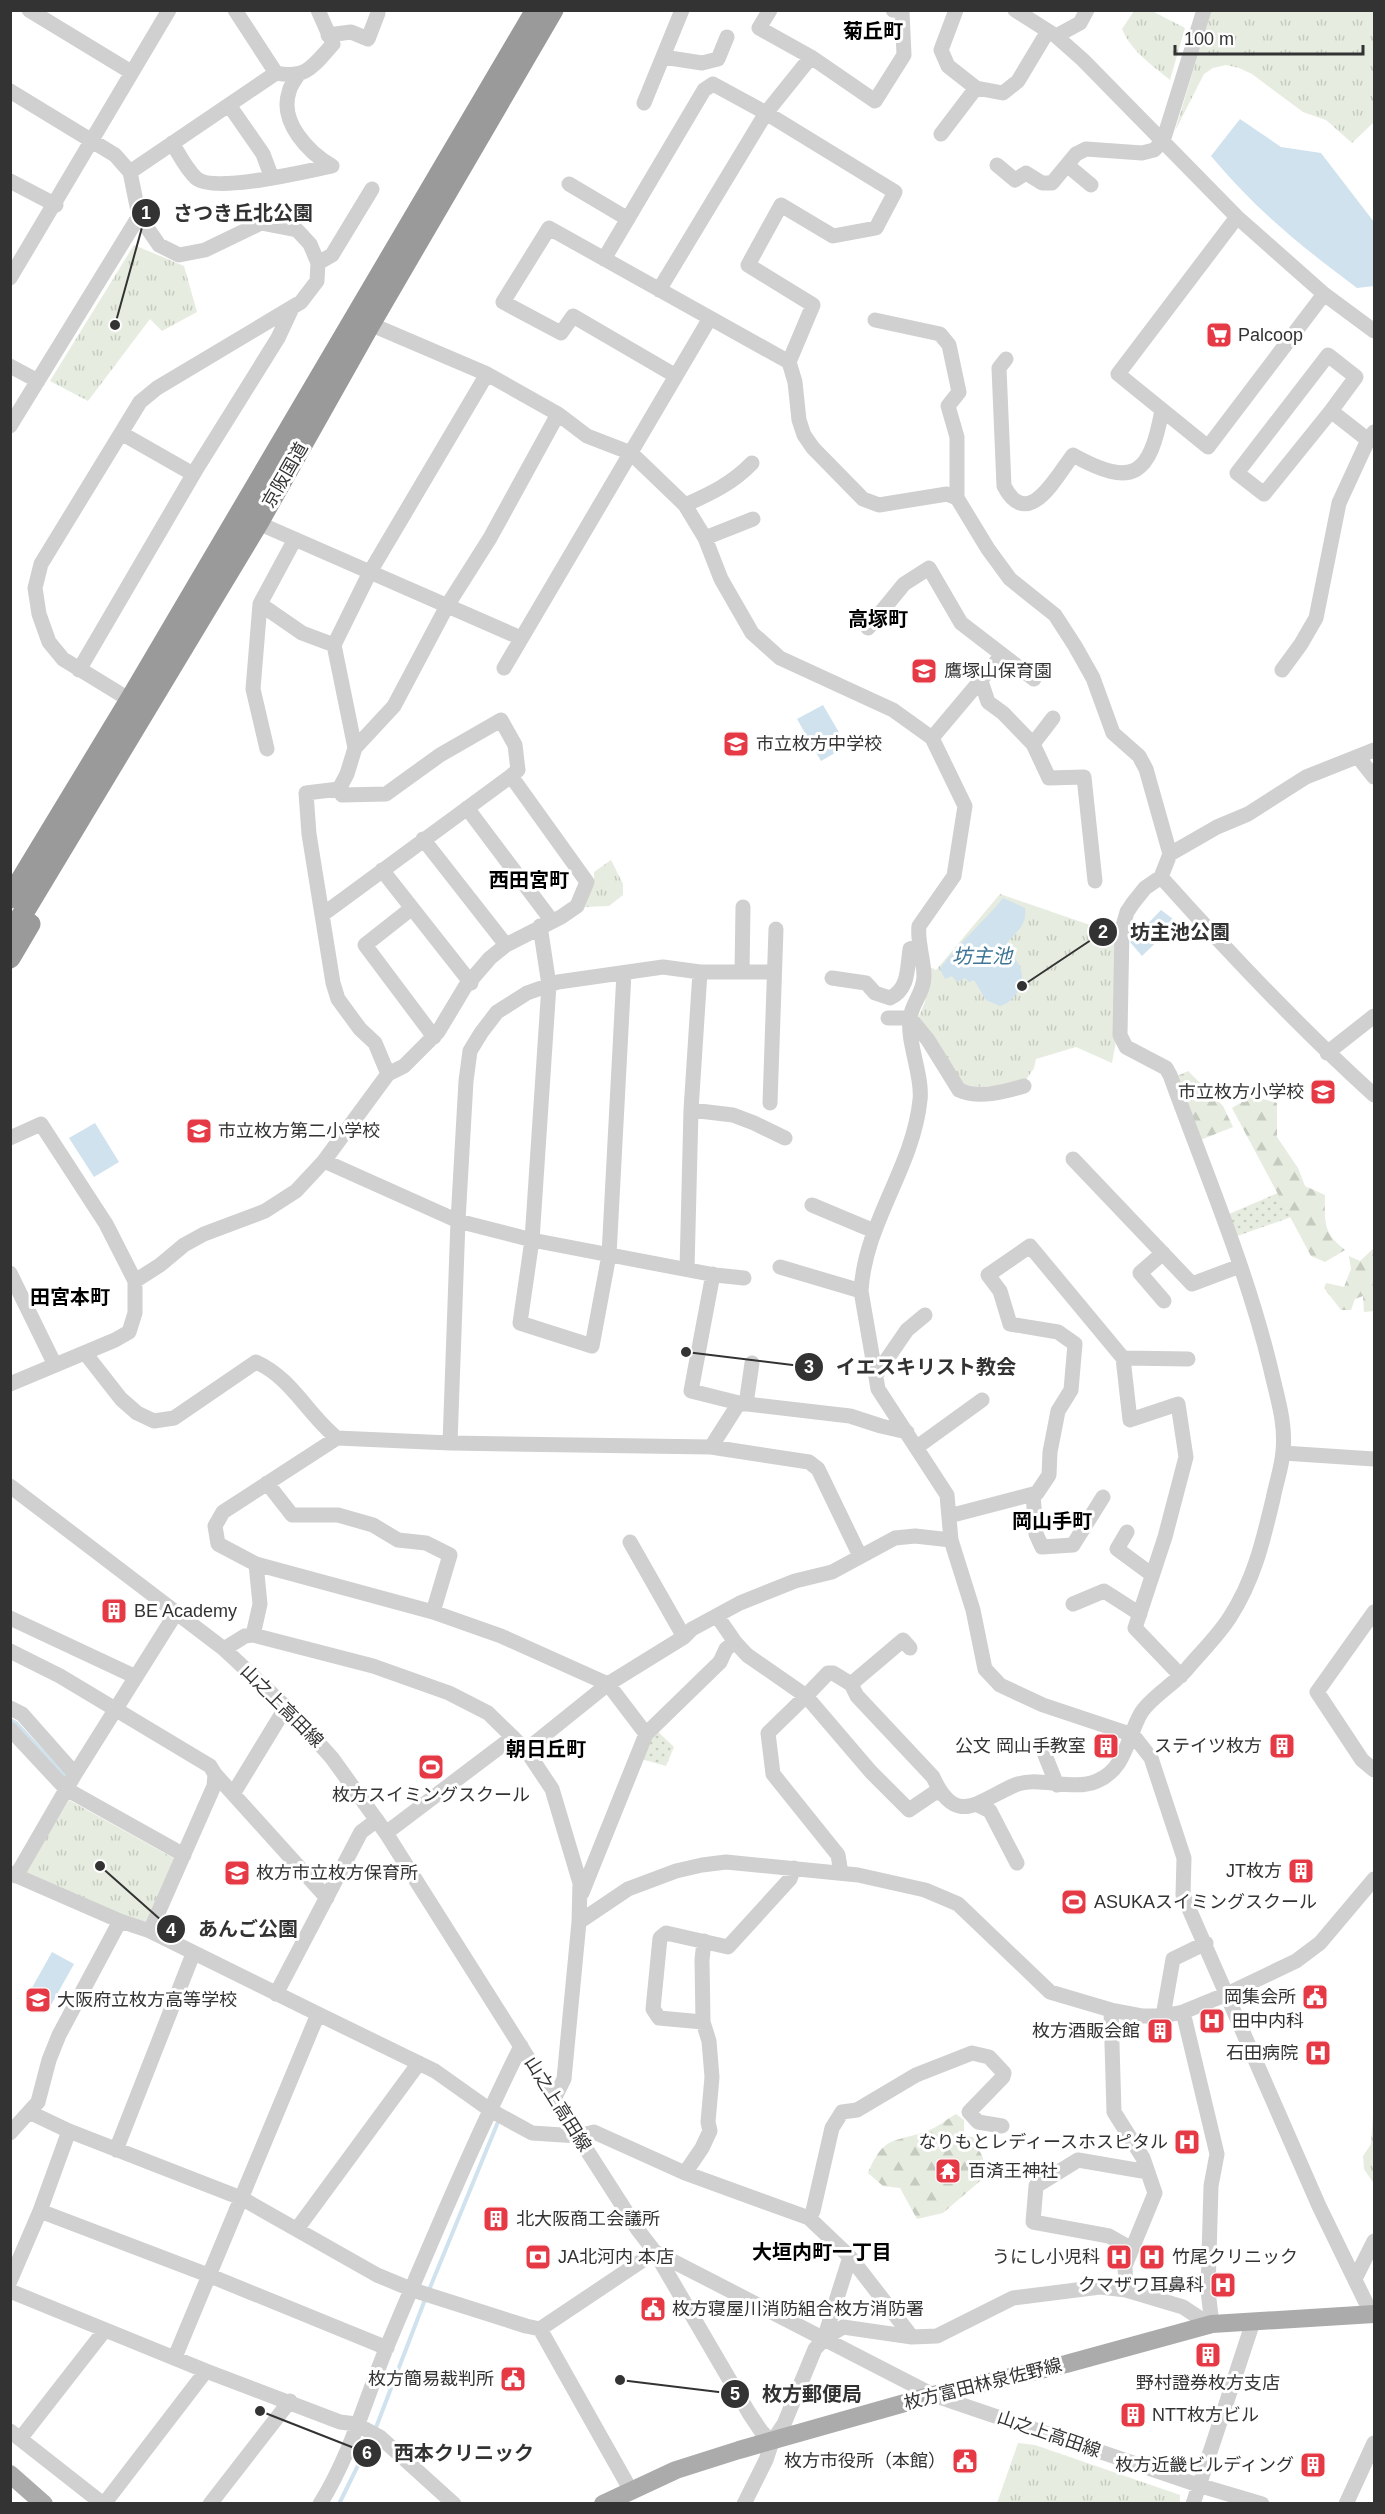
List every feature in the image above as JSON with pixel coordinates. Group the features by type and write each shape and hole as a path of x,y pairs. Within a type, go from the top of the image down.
{"highway":[{"name":"京阪国道","path":"10,898 130,700 536,10"},
{"name":"京阪国道","path":"10,935 258,523 370,324 553,10"},
{"path":"10,957 51,889 80,818"}],"main road":[{"name":"枚方富田林泉佐野線","path":"603,2504 630,2489 676,2470 933,2395 1066,2364 1211,2325 1373,2313"},
{"path":"10,2474 44,2504"}],"street":[{"path":"29,10 131,72"},
{"path":"11,276 56,205 91,139 168,10"},
{"path":"235,10 276,73"},
{"path":"130,172 276,73 298,75 316,64 333,44 318,10"},
{"path":"644,103 682,10"},
{"path":"770,10 759,28 811,57 874,100 904,55 902,11 892,10"},
{"path":"956,10 941,50 948,66 976,88 1003,93 1018,81 1052,34 1080,23 1087,10"},
{"path":"1015,10 1052,34 1083,60 1237,217 1324,294 1374,331"},
{"path":"996,165 1015,180 1026,173 1042,183 1052,183 1076,154 1086,149 1142,153 1154,150 1164,141 1204,10"},
{"path":"328,35 351,32 368,39 378,13"},
{"path":"663,57 702,63 718,59 727,37"},
{"path":"659,290 766,113 811,57"},
{"path":"172,143 196,179 212,184 272,178 332,165 313,154 291,124 288,93 298,75"},
{"path":"604,259 704,90 713,84 766,113 895,192 876,228 834,236 781,205 748,265 813,305 789,362 804,435 824,461 863,498 879,505 947,494 957,498"},
{"path":"942,134 976,88"},
{"path":"10,91 115,155 130,172 139,216 159,245 179,255 205,250 261,223 297,230 310,244 318,263 317,281 301,302 157,388 140,402 41,564 35,588 39,614 49,642 63,659 130,700"},
{"path":"230,105 263,154 272,178"},
{"path":"1067,165 1091,185"},
{"path":"10,181 56,205"},
{"path":"569,184 628,219"},
{"path":"318,263 332,255 357,202 372,189"},
{"path":"10,426 139,216"},
{"path":"1237,217 1118,374 1208,447 1324,294"},
{"path":"676,376 573,315 561,333 503,302 549,228 789,362"},
{"path":"79,670 194,474 278,338 292,308"},
{"path":"504,668 710,318"},
{"path":"842,1873 838,1855 773,1774 768,1733 828,1674 833,1673 851,1684 857,1696 933,1777 940,1793 949,1803 978,1805 1024,1782 1058,1785 1086,1784 1104,1777 1117,1765 1133,1735 1141,1713 1181,1676 1229,1618 1253,1576 1283,1453 1284,1426 1258,1318 1170,1075 1166,1068 1126,1047 1120,1035 1122,929 1127,912 1145,888 1161,877 1170,854 1146,769 1139,756 1113,733 1093,678 1055,615 1011,579 988,549 957,498 957,437 948,406 959,392 949,345 940,334 875,320"},
{"path":"370,324 487,374 558,414 587,436 631,453 685,505 705,537 721,579 752,633 780,658 892,710 932,738 965,806 954,876 919,926 924,975 922,993 910,1018 920,1099 909,1152 874,1231 866,1256 861,1291 878,1389 947,1495 951,1540 973,1610 985,1669 1000,1685 1043,1706 1133,1735 1152,1758 1184,1858 1183,1894 1315,2197 1373,2313"},
{"path":"1328,355 1356,377 1332,411 1264,494 1237,472 1328,355"},
{"path":"1005,359 999,368 1004,486 1011,498 1021,505 1032,504 1039,498 1073,455 1097,468 1119,474 1135,470 1149,458 1155,444 1162,410"},
{"path":"10,366 38,381"},
{"path":"355,748 334,645 370,572 487,374"},
{"path":"1282,670 1316,618 1339,504 1371,436 1332,411"},
{"path":"339,789 347,774 355,748 394,706 447,606 490,538 558,414"},
{"path":"121,433 194,474"},
{"path":"685,505 716,491 743,473 752,463"},
{"path":"1116,489 1125,473"},
{"path":"705,537 753,519"},
{"path":"258,523 521,638"},
{"path":"267,749 253,689 260,604 295,539"},
{"path":"868,628 904,584 929,568 961,623 1001,656 1034,679"},
{"path":"260,604 302,633 334,645"},
{"path":"932,738 1001,656"},
{"path":"981,681 988,702 1003,713 1033,744 1049,778 1084,777 1095,881"},
{"path":"1033,744 1053,718"},
{"path":"322,915 423,838 512,776 518,770 515,745 501,720 440,755 386,794 342,795 339,789"},
{"path":"1170,854 1217,827 1248,814 1306,777 1374,750"},
{"path":"1358,757 1374,777"},
{"path":"135,1281 160,1265 184,1245 204,1234 265,1211 296,1191 324,1161 388,1074 404,1066 434,1037 490,958 506,945 578,906 588,882 512,776"},
{"path":"339,789 306,793 309,834 333,983 338,999 360,1029 375,1043 388,1074"},
{"path":"467,808 546,924 549,985 532,1240 520,1323 592,1346 609,1255 624,973"},
{"path":"423,838 506,945"},
{"path":"382,870 471,983"},
{"path":"1161,877 1327,1053 1374,1095"},
{"path":"742,972 743,907"},
{"path":"412,908 365,945 434,1037"},
{"path":"770,1103 776,929"},
{"path":"832,978 867,983 875,993 890,998 900,993 905,984 910,949 920,945"},
{"path":"450,1443 458,1221 470,1051 497,1012 527,993 549,985 663,967 700,972 774,972"},
{"path":"687,1269 692,1110 700,972"},
{"path":"1327,1053 1374,1016"},
{"path":"888,1018 910,1018"},
{"path":"910,1018 928,1040 959,1090 1000,1100 1024,1086"},
{"path":"692,1110 733,1115 785,1138"},
{"path":"10,1138 41,1124 106,1224 135,1281 135,1313 129,1332 116,1340 10,1384"},
{"path":"1073,1159 1192,1284 1240,1266"},
{"path":"324,1161 458,1221 532,1240 744,1278"},
{"path":"812,1205 874,1231"},
{"path":"1075,1344 1058,1332 1010,1324 1000,1291 988,1275 1030,1246 1123,1358 1130,1420 1178,1404 1186,1456 1165,1537 1135,1628 1181,1676"},
{"path":"1163,1253 1140,1273 1164,1301"},
{"path":"780,1268 861,1291"},
{"path":"10,1273 55,1365"},
{"path":"713,1274 691,1391 742,1404 850,1416 907,1432"},
{"path":"876,1375 907,1330 925,1315"},
{"path":"949,1516 1037,1493 1049,1474 1050,1452 1058,1411 1071,1390 1075,1344 1095,1326"},
{"path":"85,1353 121,1399 137,1413 154,1420 174,1418 256,1362 286,1381 323,1427 338,1438 450,1443 711,1447 810,1462 818,1469 860,1556"},
{"path":"1123,1358 1188,1359"},
{"path":"711,1447 742,1404 752,1363"},
{"path":"917,1447 982,1400"},
{"path":"338,1438 223,1512 215,1526 218,1544 256,1564 433,1612 501,1636 608,1684 646,1734"},
{"path":"1283,1453 1374,1459"},
{"path":"267,1483 292,1515 338,1515 373,1525 398,1540 426,1543 450,1555 433,1612"},
{"name":"山之上高田線","path":"10,1486 224,1649 286,1707 332,1758 382,1827 638,2230 655,2252 933,2395 1198,2485 1262,2504"},
{"path":"1033,1494 1036,1534 1042,1547 1072,1545 1103,1497"},
{"path":"1127,1532 1117,1549 1151,1574"},
{"path":"526,1749 608,1684 684,1637 692,1629 740,1603 795,1581 832,1572 895,1538 915,1536 951,1540"},
{"path":"630,1542 684,1637"},
{"path":"253,1635 260,1604 256,1564"},
{"path":"1073,1604 1104,1591 1140,1614"},
{"path":"1374,1612 1317,1692 1362,1760 1374,1770"},
{"path":"176,1613 13,1874 120,1921 150,1931 419,2063 435,2071 490,2110 532,2133 578,2136 594,2132 685,2173 809,2218 850,2257 912,2337"},
{"path":"717,1616 747,1655 806,1696 871,1772 909,1810 934,1793 940,1793"},
{"path":"10,1618 136,1677"},
{"path":"224,1649 245,1636 253,1635 373,1666 449,1693 488,1713 526,1749 552,1789 580,1884 579,1922 564,2079 554,2099"},
{"path":"851,1684 903,1641"},
{"path":"580,1898 646,1734 720,1662 726,1649 735,1642"},
{"path":"10,1651 60,1676 210,1766 327,1898"},
{"path":"233,1794 286,1707"},
{"path":"10,1708 22,1714 75,1774"},
{"path":"10,1729 66,1789 184,1855"},
{"path":"276,1994 362,1832 382,1827 513,1737"},
{"path":"1041,1744 1058,1785"},
{"path":"150,1931 214,1786 215,1774"},
{"path":"978,1805 990,1811 1017,1863"},
{"path":"579,1922 628,1889 684,1869 726,1862 842,1873 925,1890 958,1904 1050,1992 1111,2010 1143,2016 1162,2016 1183,2012 1227,1994 1296,1961 1320,1943 1374,1879"},
{"path":"703,2022 659,2018 653,2008 660,1938 666,1933 728,1947 790,1879 794,1868"},
{"path":"10,2133 38,2102 49,2060 59,2035 120,1921"},
{"path":"685,2173 702,2148 710,2131 708,2122 712,2077 709,2041 703,2022 704,1941"},
{"path":"1162,2016 1173,1959 1206,1943"},
{"path":"116,2150 193,1954"},
{"path":"1111,2010 1114,2112 1143,2158 1155,2193 1125,2266 1126,2290"},
{"path":"1183,2012 1217,2154 1210,2186 1208,2291 1211,2325"},
{"path":"175,2357 318,2013"},
{"path":"320,2504 361,2426 387,2348 421,2292 419,2271 490,2110 521,2046"},
{"path":"809,2218 813,2211 832,2128 842,2112 856,2110 916,2075 972,2053 989,2057 1004,2073 1003,2077 969,2112 975,2121 994,2127 1002,2126"},
{"path":"297,2229 419,2063"},
{"path":"29,2112 69,2131 241,2198 377,2275 421,2292 540,2329 630,2489"},
{"path":"10,2281 40,2211 69,2131"},
{"path":"1132,2249 1109,2236 1033,2222 1036,2186 1078,2160 1148,2172"},
{"path":"40,2211 208,2275 387,2348"},
{"path":"1355,2279 1374,2241"},
{"path":"540,2329 655,2252 753,2418 772,2442"},
{"path":"824,2339 850,2257"},
{"path":"744,2504 766,2460 772,2442 784,2424 815,2349 824,2339 843,2327 912,2337 937,2336 1013,2298 1100,2287 1126,2290 1183,2307 1211,2325"},
{"path":"10,2291 206,2371 290,2401 340,2422 361,2426 380,2437 454,2504"},
{"path":"1193,2504 1253,2322"},
{"path":"105,2330 15,2435 103,2504 206,2371"},
{"path":"210,2504 290,2401"},
{"path":"1346,2504 1374,2443"}],"green space":[{"path":"1134,11 1152,11 1185,28 1170,80 1143,57 1126,37 1122,29"},
{"path":"1211,11 1374,11 1374,122 1352,143 1326,120 1303,112 1252,74 1226,65 1213,68 1204,74 1175,131"},
{"path":"134,245 184,266 197,312 162,331 150,319 88,401 50,381"},
{"path":"611,860 623,884 623,895 609,906 585,907 594,883 594,872"},
{"path":"1000,894 1119,935 1117,1036 1112,1063 1076,1047 1036,1059 1034,1068 1026,1080 993,1086 960,1084 918,1018 925,1002 930,967 936,970"},
{"path":"1188,1071 1223,1106 1233,1127 1198,1141 1171,1079"},
{"path":"1252,1096 1277,1103 1277,1137 1298,1168 1305,1186 1325,1195 1326,1226 1332,1238 1345,1250 1325,1262 1311,1256 1232,1108"},
{"path":"1280,1192 1291,1217 1237,1236 1229,1214"},
{"path":"1374,1248 1374,1311 1364,1312 1363,1296 1355,1299 1351,1310 1341,1310 1324,1288 1326,1283 1344,1287 1351,1269 1349,1256 1360,1261"},
{"path":"654,1728 674,1747 666,1766 638,1758"},
{"path":"69,1800 175,1859 147,1925 24,1874"},
{"path":"956,2114 964,2120 964,2136 973,2137 983,2158 980,2181 943,2213 917,2219 900,2188 883,2186 868,2173 879,2152 885,2146 891,2142 931,2130"},
{"path":"1374,2114 1374,2184 1364,2169 1363,2156 1371,2144"},
{"path":"1018,2443 1035,2445 1180,2495 1180,2503 997,2503"}],"water":[{"path":"1240,119 1281,147 1321,153 1374,222 1374,286 1357,288 1317,257 1245,194 1211,156"},
{"path":"823,705 847,746 821,761 797,719"},
{"name":"坊主池","path":"1003,898 1025,908 1025,914 1020,928 1007,943 1009,952 1021,969 1021,982 1016,994 1000,1006 986,1000 974,980 969,982 965,978 957,982 952,976 945,979 940,969"},
{"path":"1161,910 1177,922 1142,956 1130,942"},
{"path":"95,1123 119,1162 94,1177 69,1138"},
{"path":"52,1952 74,1964 51,2005 29,1993"}],"waterway":[{"path":"10,1720 16,1723 66,1777"},
{"path":"429,2290 498,2122"},
{"path":"375,2430 426,2297"},
{"path":"339,2504 372,2437"}],"place":[{"name":"さつき丘北公園","path":"115,325"},
{"name":"Palcoop","path":"1219,335"},
{"name":"鷹塚山保育園","path":"924,671"},
{"name":"市立枚方中学校","path":"736,744"},
{"name":"坊主池公園","path":"1022,986"},
{"name":"市立枚方小学校","path":"1323,1092"},
{"name":"市立枚方第二小学校","path":"199,1131"},
{"name":"イエスキリスト教会","path":"686,1352"},
{"name":"BE Academy","path":"114,1611"},
{"name":"公文 岡山手教室","path":"1106,1746"},
{"name":"ステイツ枚方","path":"1282,1746"},
{"name":"枚方スイミングスクール","path":"431,1767"},
{"name":"あんご公園","path":"100,1866"},
{"name":"JT枚方","path":"1301,1871"},
{"name":"枚方市立枚方保育所","path":"237,1873"},
{"name":"ASUKAスイミングスクール","path":"1074,1902"},
{"name":"岡集会所","path":"1315,1997"},
{"name":"大阪府立枚方高等学校","path":"38,2000"},
{"name":"田中内科","path":"1212,2021"},
{"name":"枚方酒販会館","path":"1160,2031"},
{"name":"石田病院","path":"1318,2053"},
{"name":"なりもとレディースホスピタル","path":"1187,2142"},
{"name":"百済王神社","path":"948,2171"},
{"name":"北大阪商工会議所","path":"496,2219"},
{"name":"JA北河内 本店","path":"538,2257"},
{"name":"うにし小児科","path":"1119,2257"},
{"name":"竹尾クリニック","path":"1152,2257"},
{"name":"クマザワ耳鼻科","path":"1223,2285"},
{"name":"枚方寝屋川消防組合枚方消防署","path":"653,2309"},
{"name":"野村證券枚方支店","path":"1208,2355"},
{"name":"枚方簡易裁判所","path":"513,2379"},
{"name":"枚方郵便局","path":"620,2380"},
{"name":"西本クリニック","path":"260,2411"},
{"name":"NTT枚方ビル","path":"1133,2415"},
{"name":"枚方市役所（本館）","path":"965,2461"},
{"name":"枚方近畿ビルディング","path":"1313,2465"}],"district":[{"name":"菊丘町","path":"873,31"},
{"name":"高塚町","path":"878,619"},
{"name":"西田宮町","path":"529,880"},
{"name":"田宮本町","path":"70,1297"},
{"name":"岡山手町","path":"1052,1521"},
{"name":"朝日丘町","path":"546,1749"},
{"name":"大垣内町一丁目","path":"822,2252"}]}
